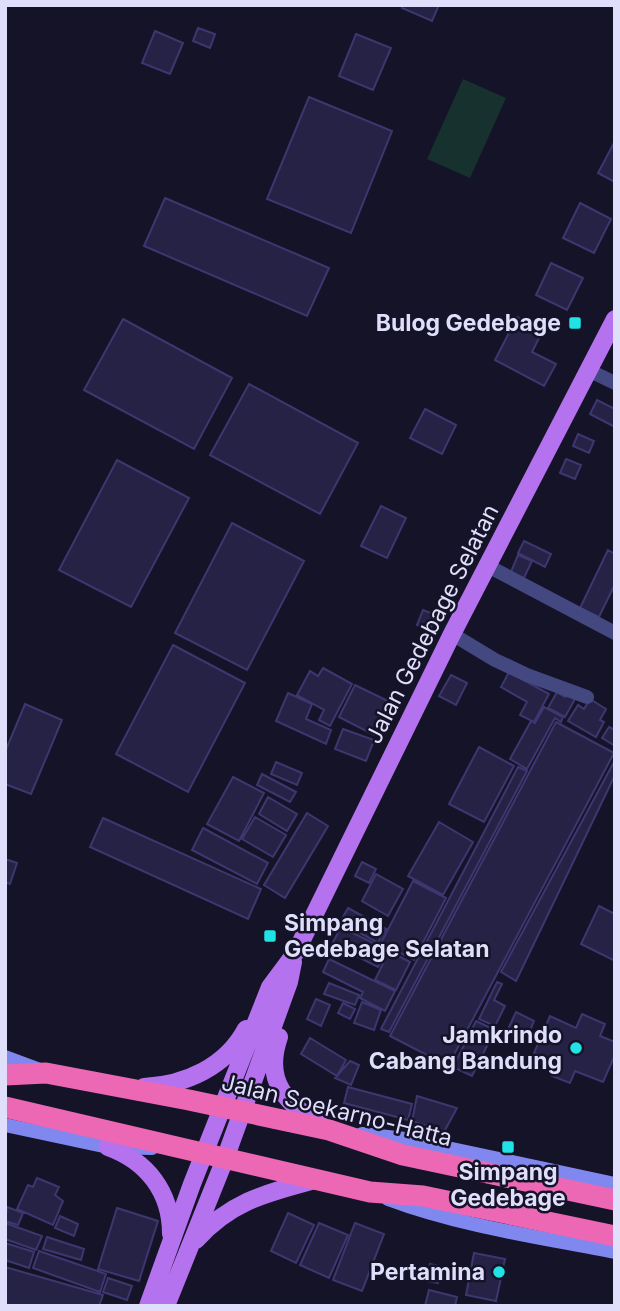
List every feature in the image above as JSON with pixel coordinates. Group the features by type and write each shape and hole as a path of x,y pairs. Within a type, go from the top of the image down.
{"highway":[{"name":"Jalan Soekarno-Hatta","path":"5,1075 47,1073 233,1109 329,1130 403,1155 615,1200"},
{"path":"5,1107 370,1192 423,1196 615,1236"}],"main road":[{"name":"Jalan Gedebage Selatan","path":"233,1109 270,987 296,952 452,634 615,320"},
{"name":"Jalan Gedebage Selatan","path":"233,1109 289,982 296,952"},
{"path":"289,982 289,999 274,1058 276,1079 292,1105 329,1130 405,1139 615,1184"},
{"path":"128,1088 179,1081 219,1062 237,1043 270,987"},
{"name":"Jalan Soekarno-Hatta","path":"5,1057 47,1073"},
{"path":"166,1306 214,1157 233,1109"},
{"path":"5,1125 108,1147 177,1147"},
{"path":"108,1147 133,1158 153,1177 160,1188 169,1211 169,1248"},
{"path":"148,1306 169,1248 214,1157"},
{"path":"179,1270 196,1240 228,1211 255,1197 315,1180"},
{"path":"370,1192 420,1211 615,1252"}],"street":[{"path":"588,370 615,383"},
{"path":"488,566 615,633"},
{"path":"452,634 495,660 587,697"}],"green space":[{"path":"463,79 506,98 470,178 427,159"}],"building":[{"path":"403,5 439,5 432,21 402,8"},
{"path":"198,28 215,34 210,48 193,41"},
{"path":"155,31 183,43 170,74 142,63"},
{"path":"356,34 391,48 373,90 339,76"},
{"path":"309,97 392,131 351,233 267,199"},
{"path":"615,141 615,182 598,173"},
{"path":"165,198 329,268 307,316 144,246"},
{"path":"580,203 611,219 594,253 563,238"},
{"path":"551,263 583,278 567,310 536,295"},
{"path":"517,317 543,330 532,352 556,364 544,386 495,360"},
{"path":"123,319 232,378 194,449 84,390"},
{"path":"249,384 358,443 320,514 210,455"},
{"path":"597,400 615,409 615,427 590,414"},
{"path":"425,409 456,425 442,454 410,438"},
{"path":"578,434 594,441 589,453 573,446"},
{"path":"566,459 581,465 575,479 560,473"},
{"path":"117,460 189,498 131,607 59,570"},
{"path":"381,506 406,518 387,558 361,546"},
{"path":"232,523 304,561 247,670 175,633"},
{"path":"524,541 551,554 545,567 518,553"},
{"path":"608,550 615,554 615,584 599,617 580,608"},
{"path":"518,555 532,561 523,580 510,574"},
{"path":"423,610 436,615 430,630 417,625"},
{"path":"173,645 245,683 188,792 116,754"},
{"path":"323,668 352,684 330,726 319,720 324,710 297,695 310,671 318,676"},
{"path":"509,672 549,694 534,722 520,715 527,702 501,687"},
{"path":"451,675 467,683 456,705 439,696"},
{"path":"355,685 390,702 374,735 339,717"},
{"path":"557,692 565,697 568,692 576,697 565,717 548,708"},
{"path":"288,693 312,704 306,719 331,730 326,744 276,721"},
{"path":"590,699 606,709 600,720 604,722 596,737 568,721 578,705 584,709"},
{"path":"25,704 62,720 31,794 5,784 5,752"},
{"path":"544,707 563,717 561,722 555,718 527,769 510,759 531,721 535,723"},
{"path":"556,722 614,753 448,1066 390,1036"},
{"path":"609,727 615,730 615,746 602,738"},
{"path":"343,729 374,740 366,761 335,749"},
{"path":"479,747 514,766 484,822 449,804"},
{"path":"615,760 615,775 516,981 501,972"},
{"path":"276,762 302,773 297,785 271,774"},
{"path":"518,767 527,771 389,1032 381,1029"},
{"path":"262,774 296,792 290,802 257,785"},
{"path":"233,777 264,793 239,841 207,824"},
{"path":"268,797 297,814 287,831 259,814"},
{"path":"307,813 328,826 285,898 264,885"},
{"path":"255,817 286,835 273,857 242,839"},
{"path":"103,818 261,889 248,919 90,847"},
{"path":"439,822 473,842 443,895 408,876"},
{"path":"203,828 268,863 257,884 192,850"},
{"path":"5,859 17,863 10,884 5,882"},
{"path":"362,862 376,869 369,883 355,876"},
{"path":"376,874 403,889 388,916 362,901"},
{"path":"413,881 446,898 414,960 381,943"},
{"path":"599,906 615,914 615,961 581,944"},
{"path":"348,908 386,929 378,943 340,922"},
{"path":"341,927 387,950 378,967 332,944"},
{"path":"389,951 410,962 396,990 375,980"},
{"path":"329,959 395,991 385,1011 360,998 363,992 323,972"},
{"path":"497,982 502,984 494,1000 505,1006 495,1026 479,1019"},
{"path":"329,983 359,995 355,1005 324,994"},
{"path":"316,999 330,1005 321,1026 307,1019"},
{"path":"362,1002 381,1010 374,1030 354,1023"},
{"path":"343,1003 355,1009 350,1019 338,1013"},
{"path":"516,1012 534,1021 527,1038 508,1029"},
{"name":"Jamkrindo Cabang Bandung","path":"582,1014 605,1024 600,1036 615,1042 615,1055 603,1082 575,1071 570,1083 552,1076 558,1063 534,1053 550,1016 576,1028"},
{"path":"476,1021 495,1030 472,1076 453,1067"},
{"path":"310,1038 346,1060 337,1076 301,1054"},
{"path":"350,1061 359,1065 351,1085 335,1078"},
{"path":"348,1087 412,1104 408,1120 344,1103"},
{"path":"417,1096 457,1108 444,1132 412,1121"},
{"path":"37,1178 59,1187 55,1195 63,1201 53,1225 17,1209 28,1185 33,1187"},
{"path":"7,1207 23,1213 18,1225 5,1221"},
{"path":"117,1208 158,1221 139,1281 98,1269"},
{"path":"288,1213 314,1225 296,1263 271,1251"},
{"path":"60,1216 78,1224 74,1236 55,1228"},
{"path":"5,1223 42,1236 36,1250 5,1239"},
{"path":"319,1223 348,1235 329,1278 300,1265"},
{"path":"355,1223 384,1234 362,1291 333,1280"},
{"path":"47,1237 84,1249 81,1260 43,1249"},
{"path":"5,1243 34,1252 29,1268 5,1260"},
{"path":"39,1251 106,1274 100,1292 33,1268"},
{"path":"474,1253 505,1259 496,1301 466,1295"},
{"path":"430,1264 442,1267 438,1283 426,1281"},
{"path":"5,1267 103,1295 99,1306 5,1306"},
{"path":"108,1278 132,1286 127,1300 103,1292"},
{"path":"429,1290 457,1297 455,1306 425,1306"}],"place":[{"name":"Bulog Gedebage","path":"575,323"},
{"name":"Simpang Gedebage Selatan","path":"270,936"},
{"name":"Jamkrindo Cabang Bandung","path":"576,1048"},
{"name":"Simpang Gedebage","path":"508,1147"},
{"name":"Pertamina","path":"499,1272"}]}
